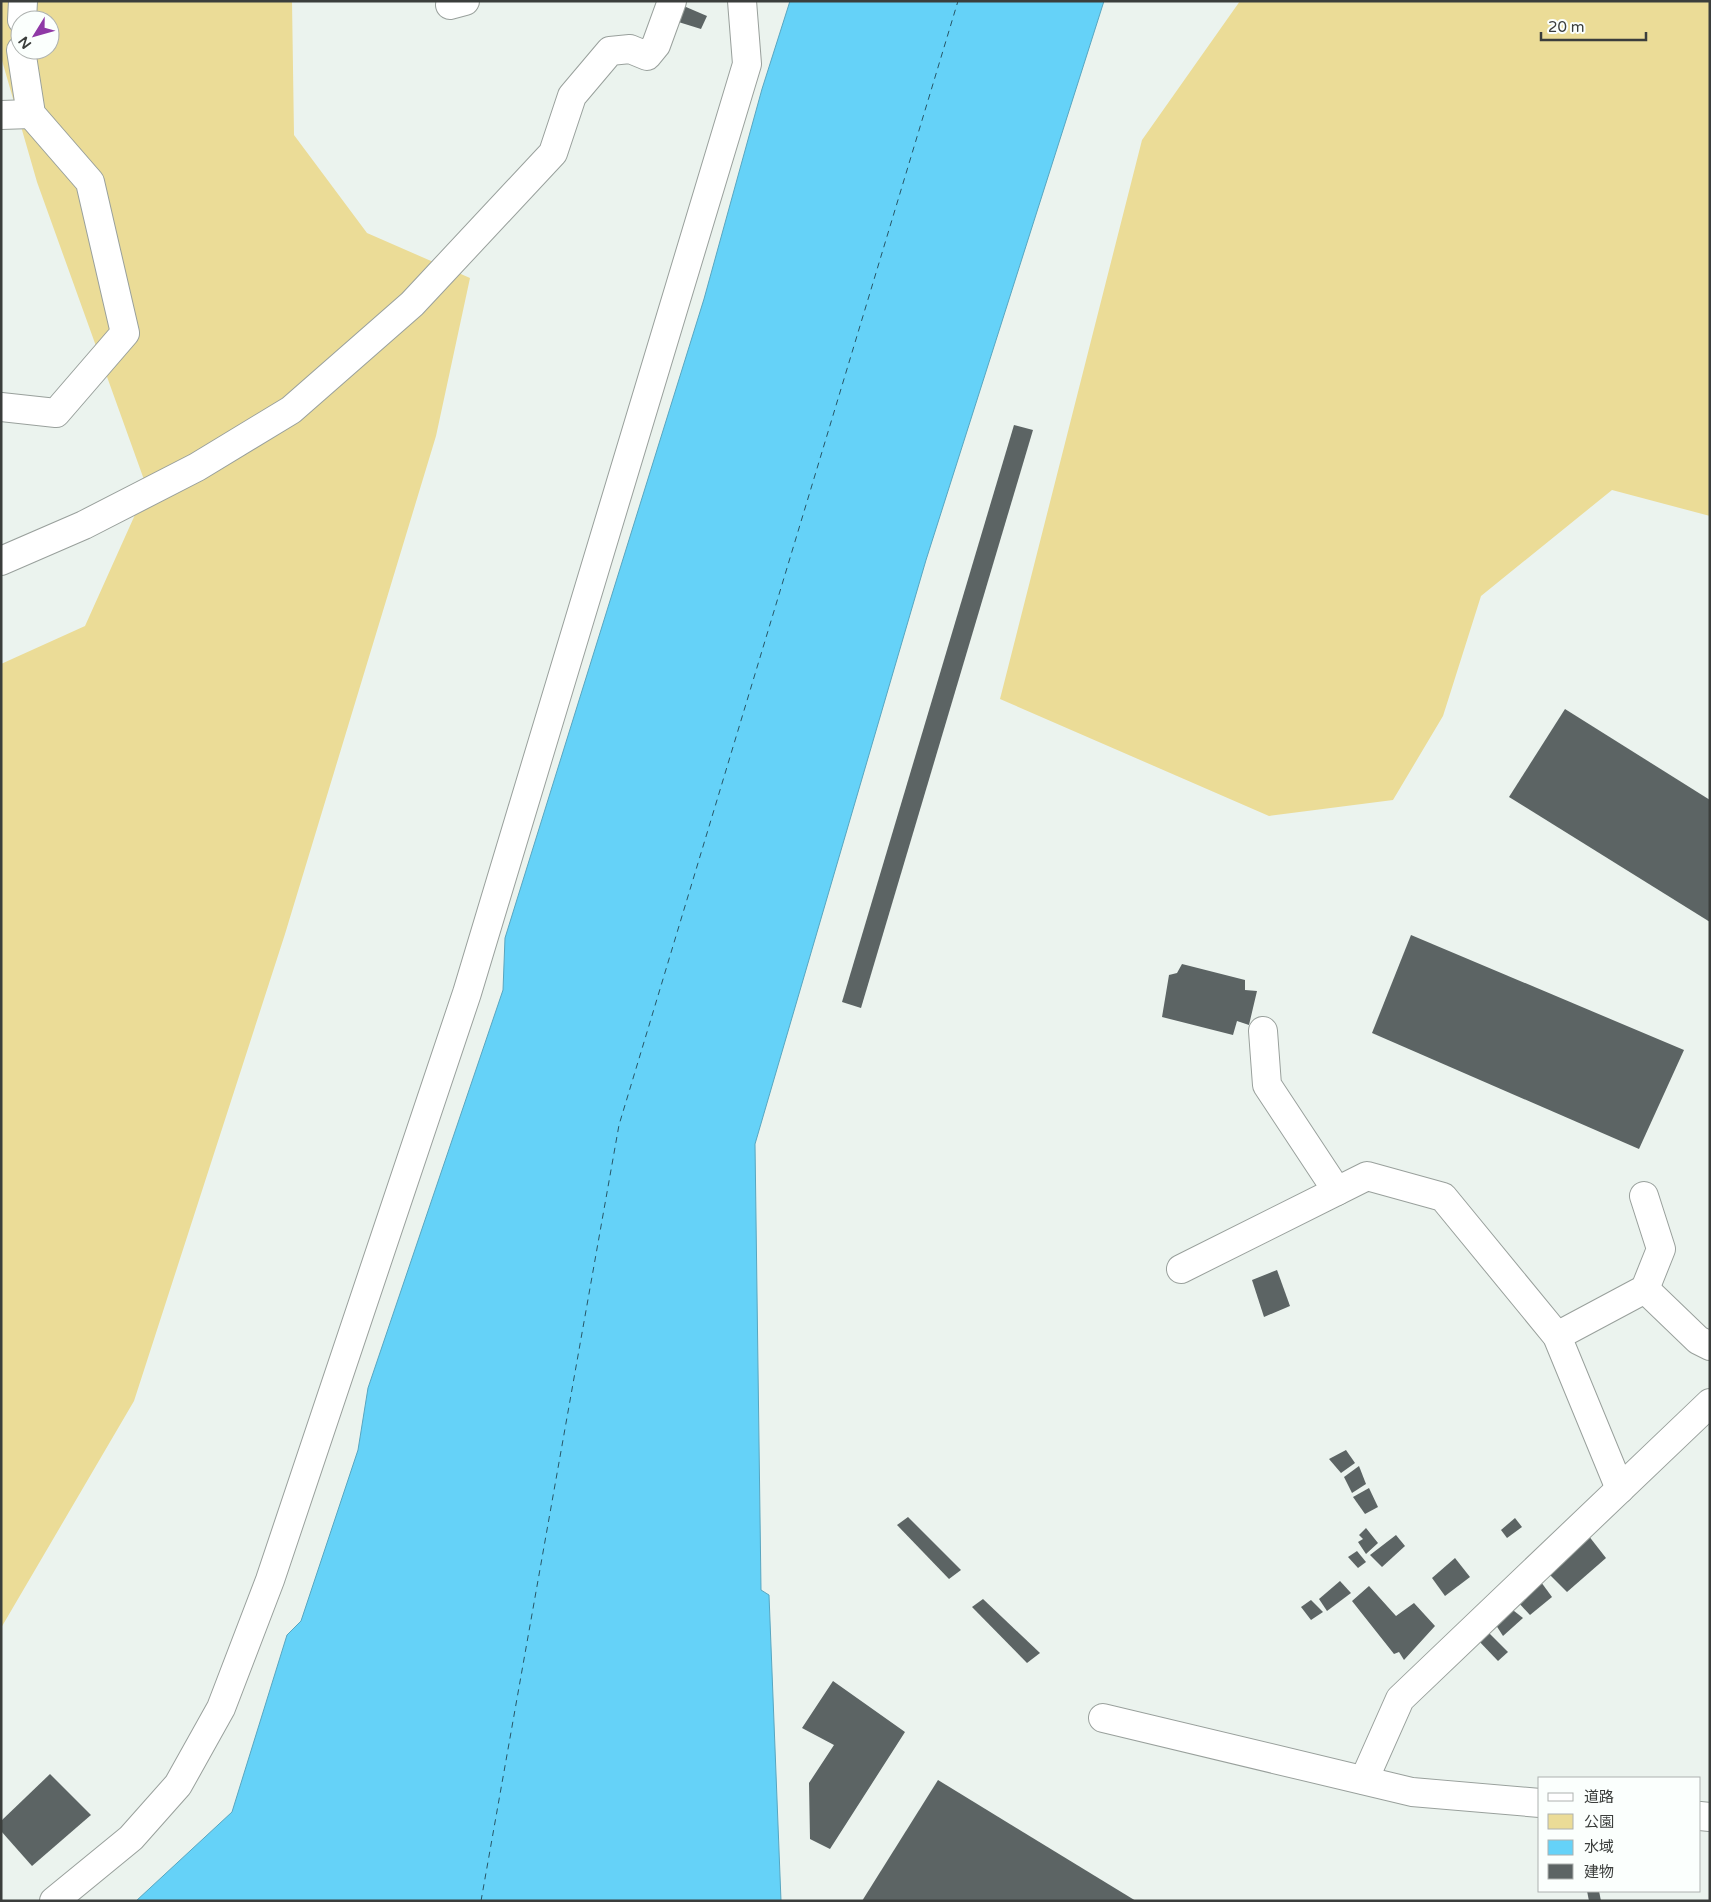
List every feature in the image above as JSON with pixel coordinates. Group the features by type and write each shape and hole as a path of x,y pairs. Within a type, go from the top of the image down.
{"street":[{"path":"1,561 84,525 197,467 291,410 412,304 553,153 572,96 610,51 630,49 647,56 656,45 672,1"},
{"path":"54,1901 131,1838 178,1785 221,1708 270,1580 467,993 747,64 742,1"},
{"path":"1,407 56,413 125,333 90,182 31,114 23,60"},
{"path":"1,115 31,114"},
{"path":"1263,1031 1267,1085 1337,1191"},
{"path":"1181,1269 1367,1176 1443,1197 1557,1336 1620,1489"},
{"path":"1557,1336 1644,1289 1662,1249 1644,1196"},
{"path":"1644,1289 1698,1340 1710,1346"},
{"path":"1364,1780 1400,1699 1710,1403"},
{"path":"1103,1718 1412,1792 1538,1803"}],"green space":[{"path":"1,1 292,1 294,135 367,233 470,278 436,436 285,934 134,1401 1,1628 1,664 85,626 147,488 37,182 1,57"},
{"path":"1240,1 1710,1 1710,516 1612,490 1481,596 1443,716 1393,800 1269,816 1000,699 1142,140"}],"water":[{"path":"790,1 1104,1 926,560 755,1144 761,1590 769,1595 781,1901 136,1901 232,1812 287,1635 301,1621 358,1450 368,1388 503,990 505,938 704,299 762,89"}],"building":[{"path":"679,4 707,16 701,29 672,20"},
{"path":"1014,425 1033,430 861,1008 842,1002"},
{"path":"1565,709 1710,800 1710,922 1509,797"},
{"path":"1411,935 1684,1050 1639,1149 1372,1033"},
{"path":"1182,964 1245,980 1245,990 1257,991 1249,1025 1237,1021 1233,1035 1162,1017 1169,975 1177,973"},
{"path":"1277,1270 1290,1306 1264,1317 1252,1280"},
{"path":"1346,1450 1355,1463 1341,1473 1329,1459"},
{"path":"1359,1466 1366,1484 1352,1493 1344,1477"},
{"path":"1369,1488 1378,1507 1365,1514 1353,1497"},
{"path":"908,1517 961,1570 949,1579 897,1525"},
{"path":"1515,1518 1522,1527 1507,1538 1501,1530"},
{"path":"1366,1528 1378,1543 1366,1554 1358,1542 1363,1539 1359,1535"},
{"path":"1396,1535 1405,1546 1382,1567 1370,1555"},
{"path":"1588,1535 1606,1558 1567,1592 1547,1572"},
{"path":"1357,1551 1366,1562 1358,1568 1348,1557"},
{"path":"1455,1558 1470,1577 1445,1596 1432,1578"},
{"path":"1340,1581 1351,1593 1327,1611 1319,1599"},
{"path":"1541,1582 1552,1597 1530,1615 1517,1601"},
{"path":"1369,1586 1396,1616 1414,1603 1435,1626 1404,1660 1399,1652 1394,1654 1352,1601"},
{"path":"983,1599 1040,1653 1027,1663 972,1607"},
{"path":"1311,1600 1323,1612 1311,1620 1301,1607"},
{"path":"1509,1607 1523,1618 1503,1636 1494,1622"},
{"path":"1486,1630 1508,1652 1498,1661 1476,1638"},
{"path":"833,1681 905,1732 830,1849 810,1839 809,1783 834,1745 802,1728"},
{"path":"50,1774 91,1815 32,1866 1,1831 1,1821"},
{"path":"938,1780 1136,1901 862,1901"},
{"path":"1587,1892 1599,1892 1601,1901 1589,1901"}],"ferry route":[{"path":"481,1901 619,1125 958,1"}]}
